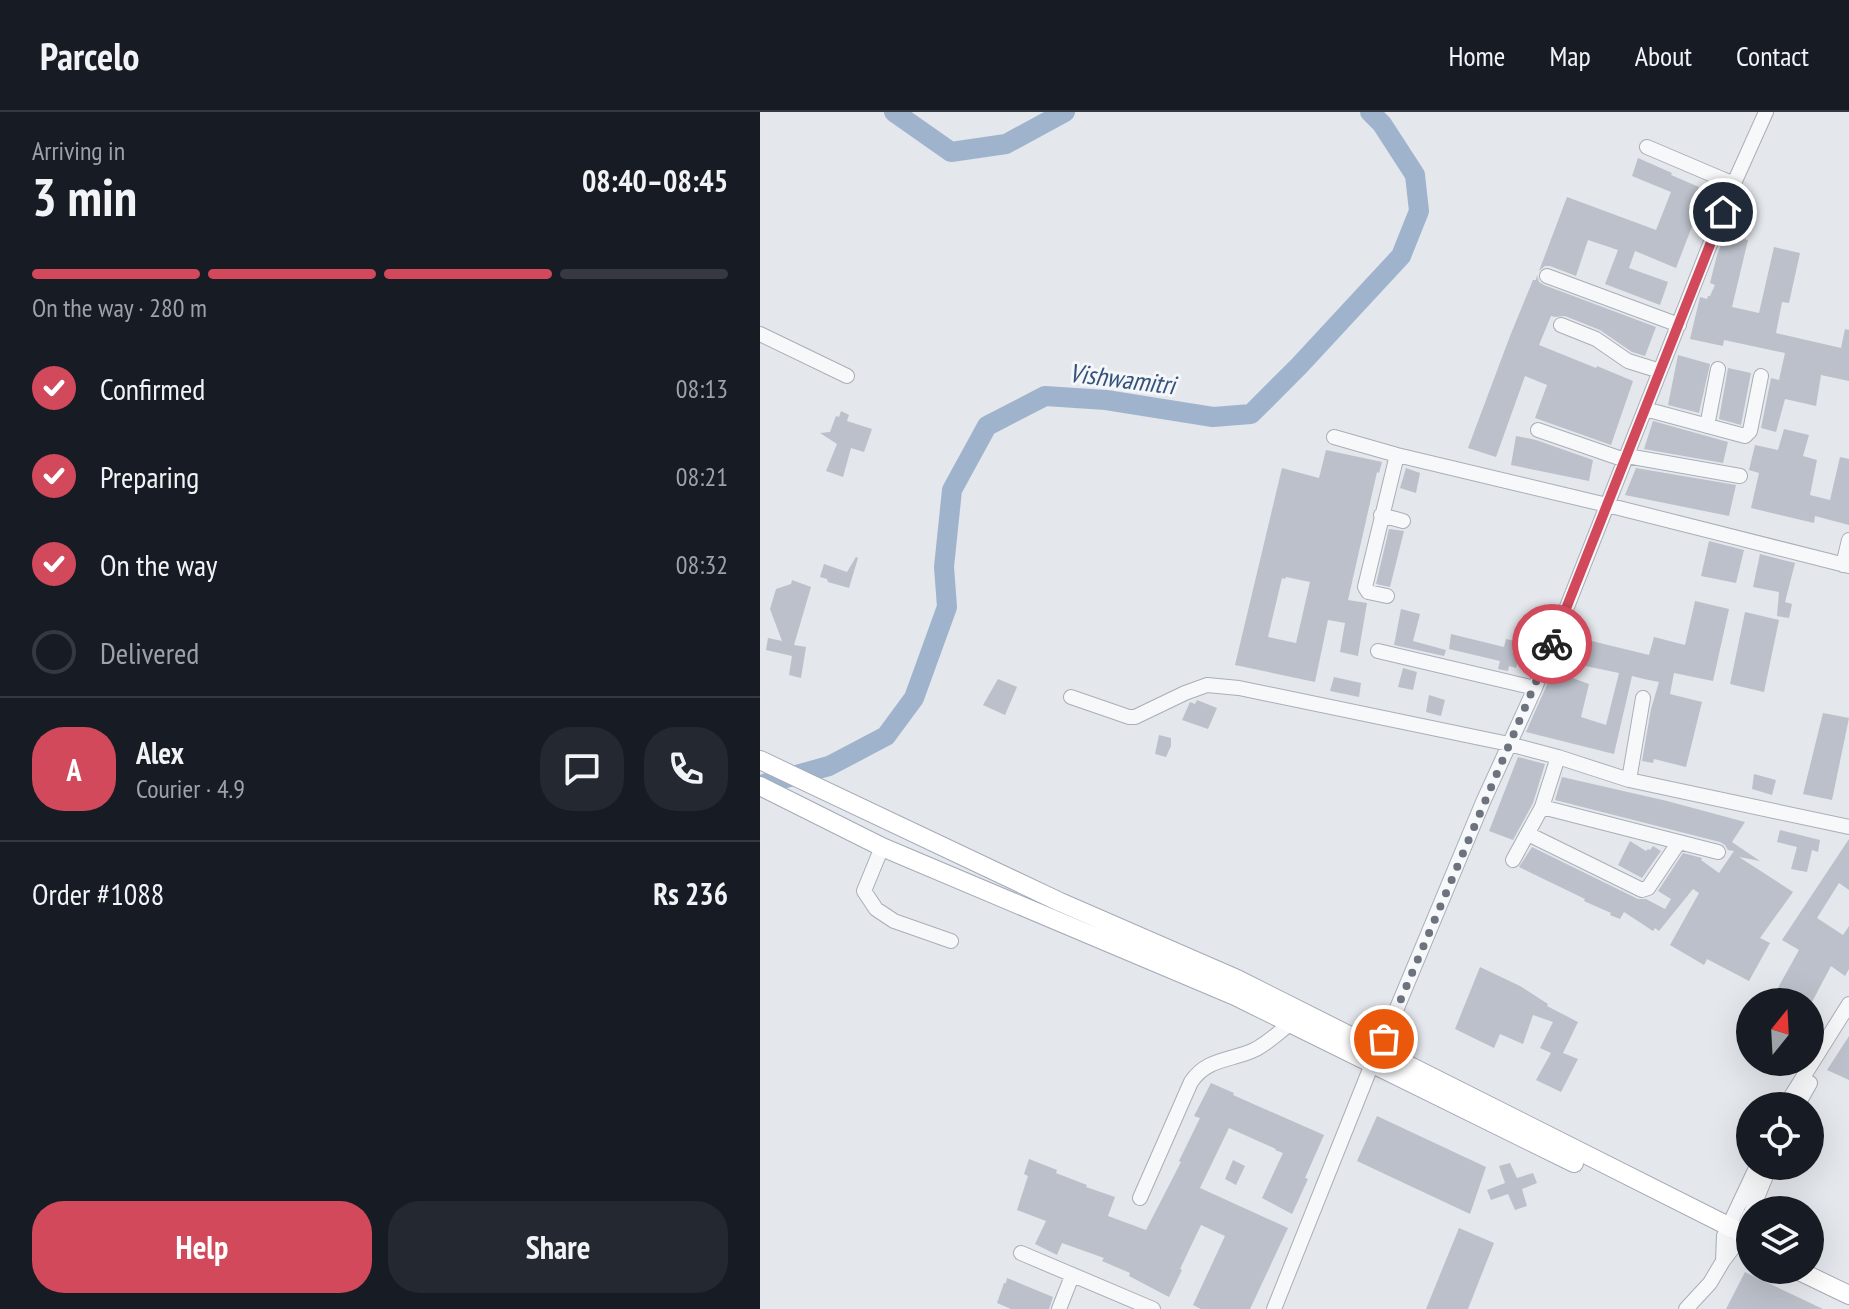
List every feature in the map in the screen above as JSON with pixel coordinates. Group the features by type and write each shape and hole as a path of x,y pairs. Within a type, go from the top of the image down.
{"main road":[{"path":"760,760 1060,902 1188,967"},
{"path":"760,786 882,847 1236,988 1736,1236"},
{"path":"1236,988 1291,1023 1375,1056"},
{"path":"1824,1272 1849,1284"},
{"path":"1824,1283 1849,1295"}],"street":[{"path":"1274,1309 1375,1056 1535,688 1734,184 1766,112"},
{"path":"1647,147 1734,184"},
{"path":"1547,276 1679,325"},
{"path":"1561,325 1596,339 1628,361 1660,371"},
{"path":"760,334 847,376"},
{"path":"1707,426 1718,369"},
{"path":"1645,409 1745,436 1761,376"},
{"path":"1538,430 1626,458 1740,476"},
{"path":"1334,437 1846,566 1849,540"},
{"path":"1387,596 1368,592 1365,587 1397,455"},
{"path":"1381,515 1403,521"},
{"path":"1378,651 1535,688"},
{"path":"1071,697 1135,717 1185,693 1213,684 1239,688 1509,744 1629,780 1849,827"},
{"path":"1629,780 1643,698"},
{"path":"1513,860 1542,807 1558,757"},
{"path":"1542,807 1718,852"},
{"path":"1528,834 1642,890 1648,888 1679,842"},
{"path":"882,847 864,891 876,909 894,921 951,941"},
{"path":"1794,1092 1849,1004"},
{"path":"1805,1092 1849,1022"},
{"path":"1140,1198 1197,1073 1206,1065 1251,1052 1291,1023"},
{"path":"1686,1309 1710,1283 1736,1242"},
{"path":"1021,1253 1153,1309"},
{"path":"1059,1309 1072,1276"}],"building":[{"path":"1638,158 1706,190 1676,268 1635,251 1629,268 1668,282 1660,305 1605,284 1618,250 1588,240 1576,276 1550,266 1539,271 1567,197 1656,230 1671,192 1632,176"},
{"path":"1725,235 1748,240 1732,307 1759,313 1774,247 1800,253 1789,303 1782,302 1776,333 1841,348 1845,329 1849,330 1849,381 1821,375 1816,406 1785,399 1776,432 1761,428 1771,378 1779,380 1785,353 1724,340 1723,346 1690,339 1700,297 1707,299 1715,285 1710,283"},
{"path":"1537,275 1544,285 1656,327 1645,356 1632,352 1600,330 1565,316 1551,316 1539,345 1633,381 1611,445 1535,418 1547,385 1525,376 1496,457 1468,448 1510,336"},
{"path":"1678,355 1710,364 1699,413 1668,405"},
{"path":"1728,368 1751,373 1741,425 1719,419"},
{"path":"841,411 849,415 847,421 872,429 864,452 851,448 843,477 826,471 837,444 820,433 830,432"},
{"path":"1653,421 1728,442 1723,463 1644,449"},
{"path":"1784,429 1809,435 1803,456 1817,460 1810,495 1830,500 1840,457 1849,459 1849,525 1815,516 1814,523 1751,508 1759,473 1749,470 1755,445 1778,450"},
{"path":"1516,436 1593,460 1589,481 1511,465"},
{"path":"1326,450 1382,462 1377,472 1348,600 1367,603 1358,656 1340,652 1345,623 1328,620 1315,682 1235,665 1282,468 1319,478","holes":["1282,578 1310,582 1296,643 1268,637"]},
{"path":"1406,468 1420,473 1416,493 1400,488"},
{"path":"1636,468 1736,485 1729,516 1625,495"},
{"path":"1389,529 1404,531 1390,587 1376,584"},
{"path":"1709,541 1744,550 1736,583 1701,576"},
{"path":"1760,554 1795,563 1785,602 1792,604 1789,618 1777,616 1779,592 1753,587"},
{"path":"856,557 849,588 820,577 824,564 847,572"},
{"path":"792,580 811,587 794,645 806,647 801,678 789,675 792,656 766,650 768,638 782,641 770,609 776,589 791,584"},
{"path":"1695,601 1729,609 1713,681 1674,673 1670,694 1702,702 1686,767 1654,759 1653,763 1642,761 1659,682 1632,676 1614,754 1526,732 1553,671 1589,684 1581,717 1606,725 1619,673 1557,660 1567,635 1649,655 1654,637 1685,645"},
{"path":"1401,609 1420,614 1413,641 1446,650 1444,656 1394,645"},
{"path":"1745,612 1779,620 1764,692 1730,684"},
{"path":"1451,634 1504,647 1506,639 1516,641 1512,652 1520,653 1516,668 1509,666 1508,671 1498,669 1500,661 1449,649"},
{"path":"1403,668 1417,672 1413,690 1398,687"},
{"path":"1334,677 1361,683 1359,697 1330,691"},
{"path":"998,679 1017,687 1005,715 983,705"},
{"path":"1429,695 1445,700 1441,716 1426,712"},
{"path":"1197,700 1217,708 1208,729 1182,720 1190,702 1195,704"},
{"path":"1823,713 1849,718 1832,800 1803,794"},
{"path":"1159,735 1171,738 1166,757 1155,754"},
{"path":"1518,757 1545,764 1533,803 1513,840 1489,831"},
{"path":"1754,774 1776,780 1772,795 1752,789"},
{"path":"1562,777 1745,822 1732,842 1760,861 1739,857 1793,892 1760,938 1770,943 1749,981 1707,959 1704,965 1670,945 1699,893 1693,889 1659,931 1655,928 1653,931 1624,912 1620,919 1610,915 1585,899 1519,867 1532,847 1665,909 1671,899 1658,891 1683,853 1702,858 1719,873 1734,851 1728,850 1720,842 1555,800"},
{"path":"1780,830 1820,840 1818,852 1812,850 1807,872 1791,869 1797,847 1777,842"},
{"path":"1849,839 1849,890 1839,883 1817,918 1843,935 1849,926 1849,969 1845,976 1831,966 1819,988 1778,988 1799,950 1782,940"},
{"path":"1630,841 1646,851 1653,846 1661,851 1642,878 1618,865"},
{"path":"1480,967 1520,986 1547,1006 1578,1022 1563,1053 1578,1059 1561,1092 1536,1080 1551,1053 1540,1048 1553,1022 1533,1015 1523,1044 1500,1034 1494,1048 1455,1029"},
{"path":"1849,1036 1849,1080 1827,1070"},
{"path":"1211,1083 1324,1135 1292,1214 1262,1198 1283,1153 1229,1128 1200,1188 1288,1228 1250,1309 1201,1309 1193,1305 1225,1236 1201,1225 1169,1297 1129,1276 1130,1273 1102,1261 1104,1258 1062,1243 1057,1255 1035,1244 1046,1221 1017,1210 1028,1176 1024,1174 1029,1159 1057,1170 1056,1173 1086,1187 1115,1197 1108,1216 1146,1230 1181,1162 1200,1118 1194,1116"},
{"path":"1377,1116 1486,1167 1470,1214 1357,1161"},
{"path":"1233,1160 1245,1166 1236,1185 1225,1179"},
{"path":"1510,1163 1517,1178 1533,1173 1537,1183 1522,1189 1527,1206 1515,1210 1508,1194 1491,1200 1487,1190 1505,1183 1499,1166"},
{"path":"1459,1228 1494,1243 1468,1309 1426,1309"},
{"path":"1007,1278 1053,1297 1049,1309 1011,1309 997,1303"},
{"path":"1739,1284 1770,1284 1823,1309 1726,1309"}],"waterway":[{"name":"Vishwamitri","path":"894,112 951,152 1006,144 1065,112"},
{"name":"Vishwamitri","path":"760,785 829,766 886,736 914,698 947,607 944,567 952,490 987,426 1045,396 1106,400 1213,417 1251,414 1401,256 1419,211 1415,175 1382,124 1370,112"}],"way so far":[{"path":"1384,1039 1552,644"}],"route":[{"path":"1552,644 1723,212"}]}
